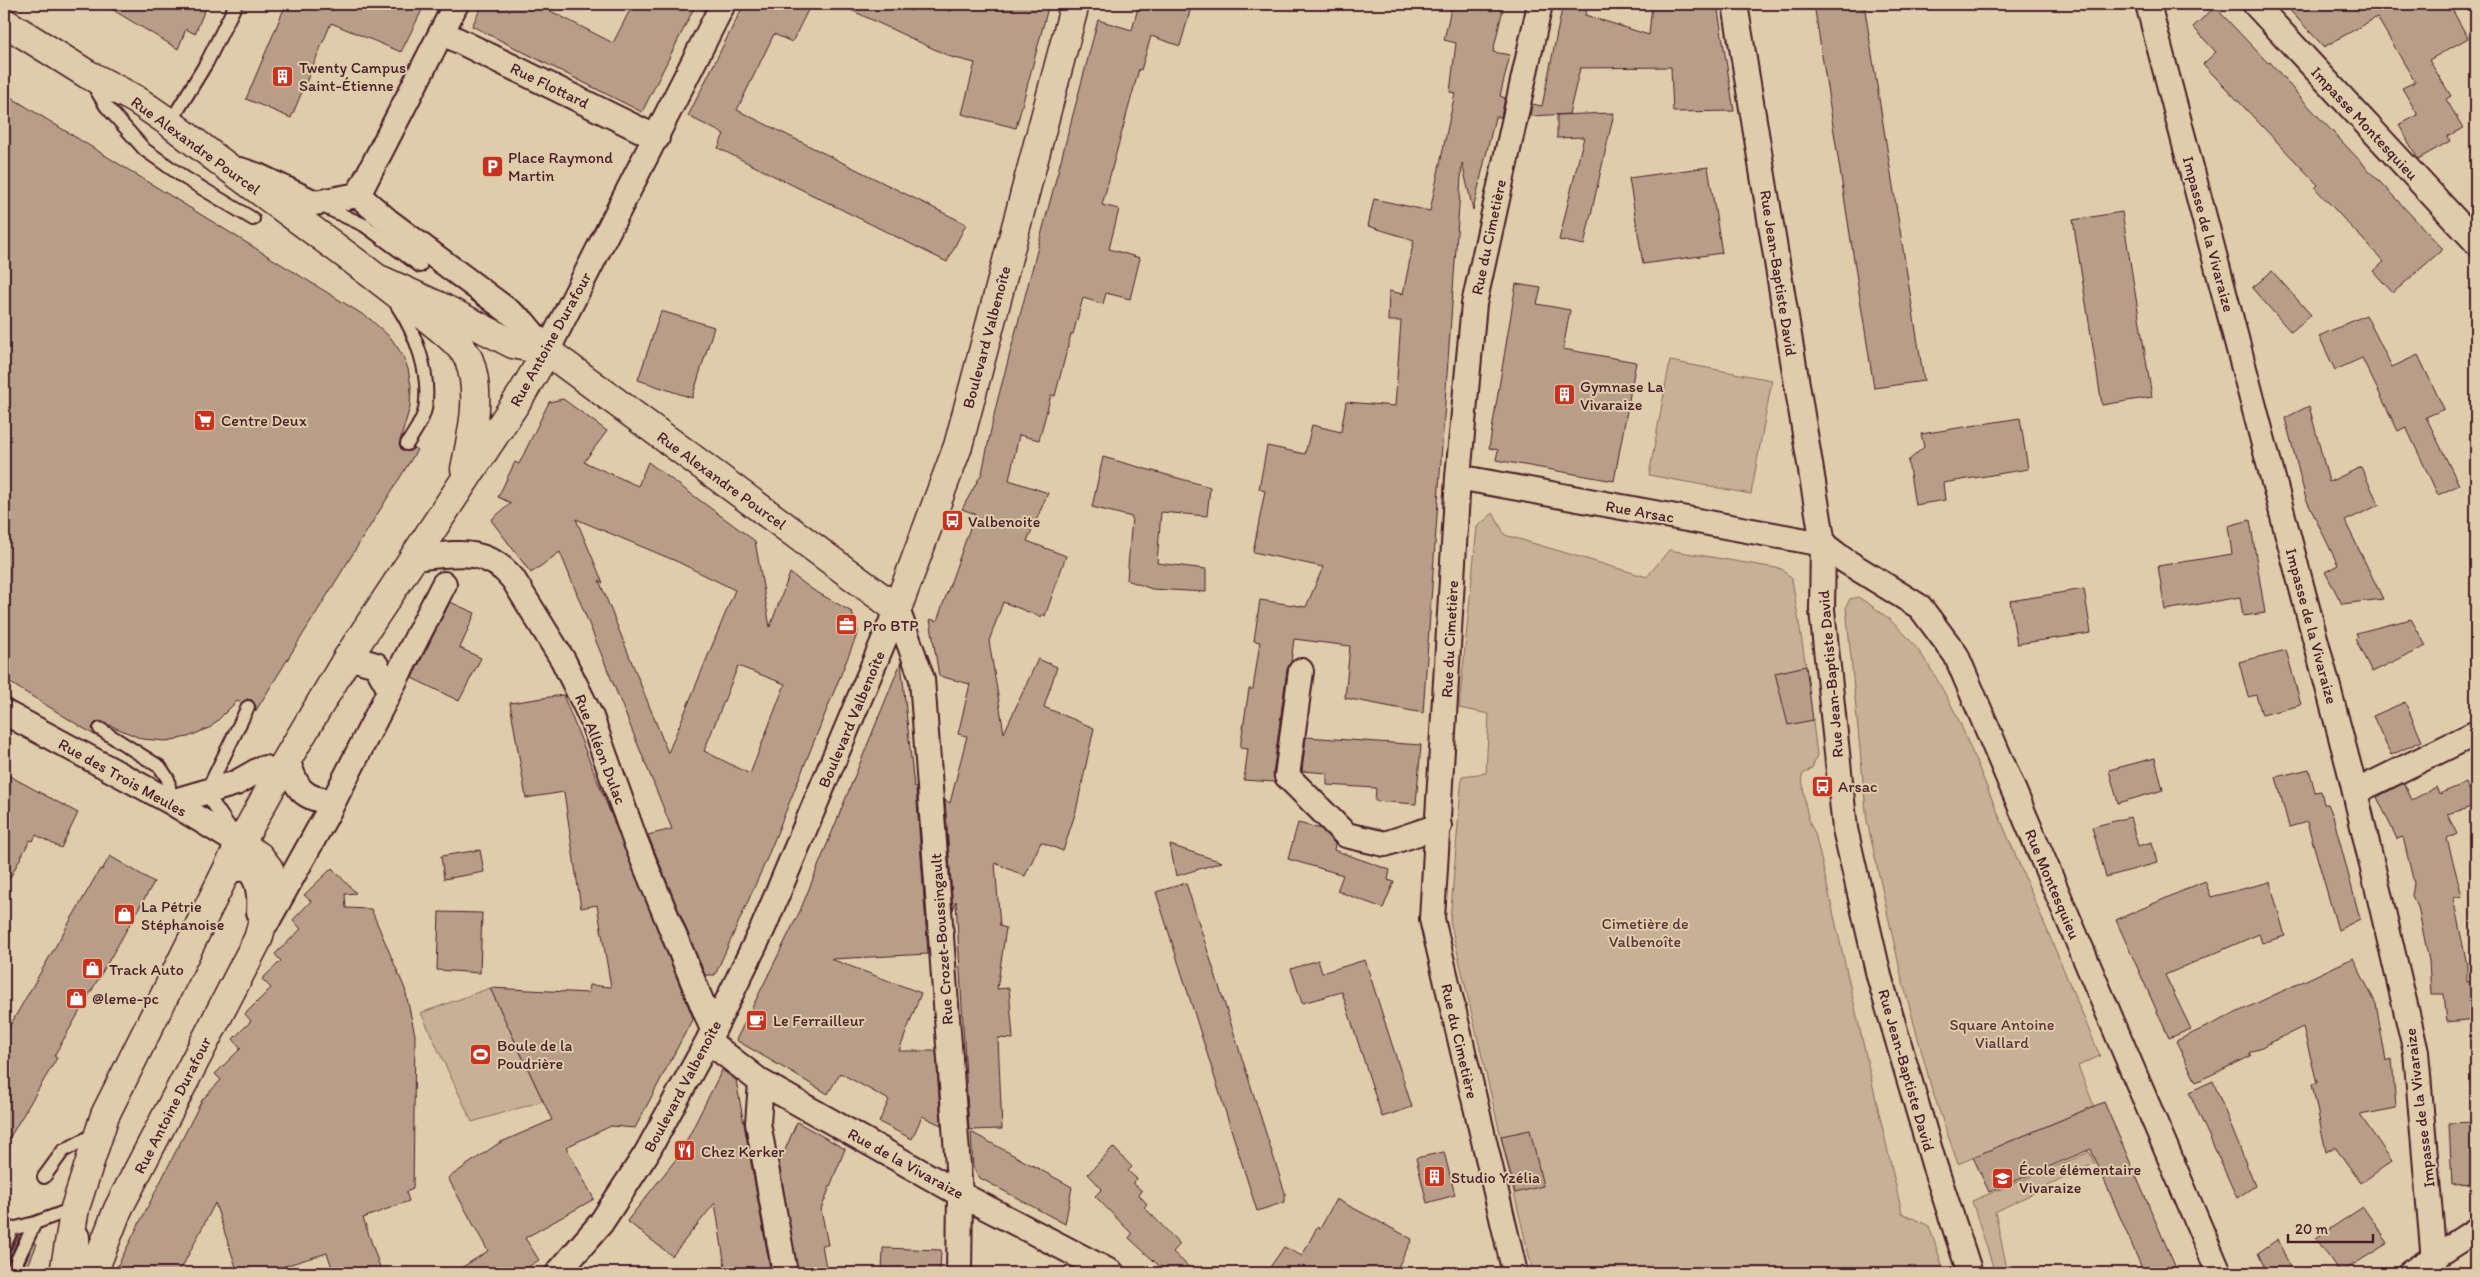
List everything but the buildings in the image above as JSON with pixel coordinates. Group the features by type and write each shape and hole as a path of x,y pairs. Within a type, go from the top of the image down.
{"street":[{"path":"223,164 258,176 315,203 358,195 443,33 456,4"},
{"name":"Rue Antoine Durafour","path":"64,1273 75,1208 105,1115 240,844 283,766 348,657 463,480 523,392 547,351 657,138 723,4"},
{"name":"Boulevard Valbenoîte","path":"558,1273 601,1224 646,1154 711,1036 763,928 897,609 958,446 1075,4"},
{"name":"Rue du Cimetière","path":"1515,1273 1432,919 1458,477 1474,304 1540,4"},
{"name":"Rue Jean-Baptiste David","path":"1735,4 1823,544 1822,610 1845,829 1879,976 1934,1164 1970,1273"},
{"name":"Impasse Montesquieu","path":"2254,4 2476,242"},
{"name":"Impasse de la Vivaraize","path":"2149,6 2355,792 2416,1052 2435,1264"},
{"name":"Rue Alexandre Pourcel","path":"4,22 87,74 135,99 170,123 381,280 456,343 469,359 474,381 474,423 463,480"},
{"name":"Rue Flottard","path":"443,33 657,138"},
{"name":"Rue Alexandre Pourcel","path":"358,195 388,221 523,322 547,351 897,609"},
{"name":"Rue Alexandre Pourcel","path":"381,280 443,308 513,344 547,351"},
{"name":"Rue Arsac","path":"1458,477 1823,544"},
{"name":"Rue Montesquieu","path":"1823,544 1920,607 1956,655 2219,1273"},
{"name":"Rue Alléon Dulac","path":"412,558 482,555 504,568 513,579 563,660 591,717 711,1036"},
{"name":"Rue Antoine Durafour","path":"93,1273 118,1209 258,939 333,801 389,688 444,584"},
{"name":"Rue Crozet-Boussingault","path":"897,609 922,679 960,1194 959,1273"},
{"path":"348,657 376,665 389,688"},
{"path":"1301,671 1287,776 1346,835 1385,844 1438,826"},
{"name":"Rue des Trois Meules","path":"4,712 172,802 240,844"},
{"path":"2355,792 2476,733"},
{"path":"172,802 236,783 265,768 283,766 299,790 313,798 333,801"},
{"name":"Rue Antoine Durafour","path":"240,844 259,856 269,869 268,903 258,939"},
{"name":"Rue Antoine Durafour","path":"228,870 247,869 256,883 259,895 258,939"},
{"name":"Rue de la Vivaraize","path":"711,1036 761,1082 960,1194 1112,1273"},
{"path":"761,1082 758,1123 785,1273"},
{"path":"75,1208 78,1273"},
{"path":"2410,1273 2435,1264 2476,1230"}],"lane":[{"path":"170,123 207,62 236,4"},
{"path":"87,74 106,106 145,150 185,178 254,219"},
{"path":"315,203 364,225 420,266"},
{"path":"381,280 406,318 424,361 425,410 407,444"},
{"path":"240,844 206,793 248,708"},
{"path":"100,729 160,767 168,779 172,802"},
{"path":"44,1177 63,1151 100,1131"},
{"path":"4,1246 12,1229 35,1223 75,1208"},
{"path":"11,1273 35,1223"}],"green space":[{"path":"1670,361 1772,380 1751,494 1649,475"},
{"name":"Cimetière de Valbenoîte","path":"1493,513 1505,535 1647,577 1669,550 1782,569 1792,579 1817,755 1812,768 1802,775 1807,813 1815,833 1902,1213 1929,1226 1945,1273 1533,1273 1450,921 1462,776 1486,773 1489,714 1459,708 1477,527"},
{"name":"Square Antoine Viallard","path":"1858,597 1877,609 1892,622 1917,649 1937,679 1957,716 2100,1056 2078,1066 2094,1106 1958,1164 1932,1090 1902,979 1867,821 1846,607 1850,599"},
{"name":"Boule de la Poudrière","path":"490,988 543,1101 472,1122 421,1013"},
{"path":"2090,1152 2095,1163 1995,1212 2008,1273 1995,1273 1972,1201"}],"place":[{"name":"Twenty Campus Saint-Étienne","path":"283,76"},
{"name":"Place Raymond Martin","path":"492,166"},
{"name":"Gymnase La Vivaraize","path":"1564,395"},
{"name":"Centre Deux","path":"205,420"},
{"name":"Valbenoite","path":"952,521"},
{"name":"Pro BTP","path":"847,625"},
{"name":"Arsac","path":"1822,786"},
{"name":"La Pétrie Stéphanoise","path":"125,915"},
{"name":"Track Auto","path":"93,969"},
{"name":"@leme-pc","path":"76,998"},
{"name":"Le Ferrailleur","path":"757,1020"},
{"name":"Boule de la Poudrière","path":"481,1054"},
{"name":"Chez Kerker","path":"685,1151"},
{"name":"Studio Yzélia","path":"1435,1177"},
{"name":"École élémentaire Vivaraize","path":"2003,1178"}]}
